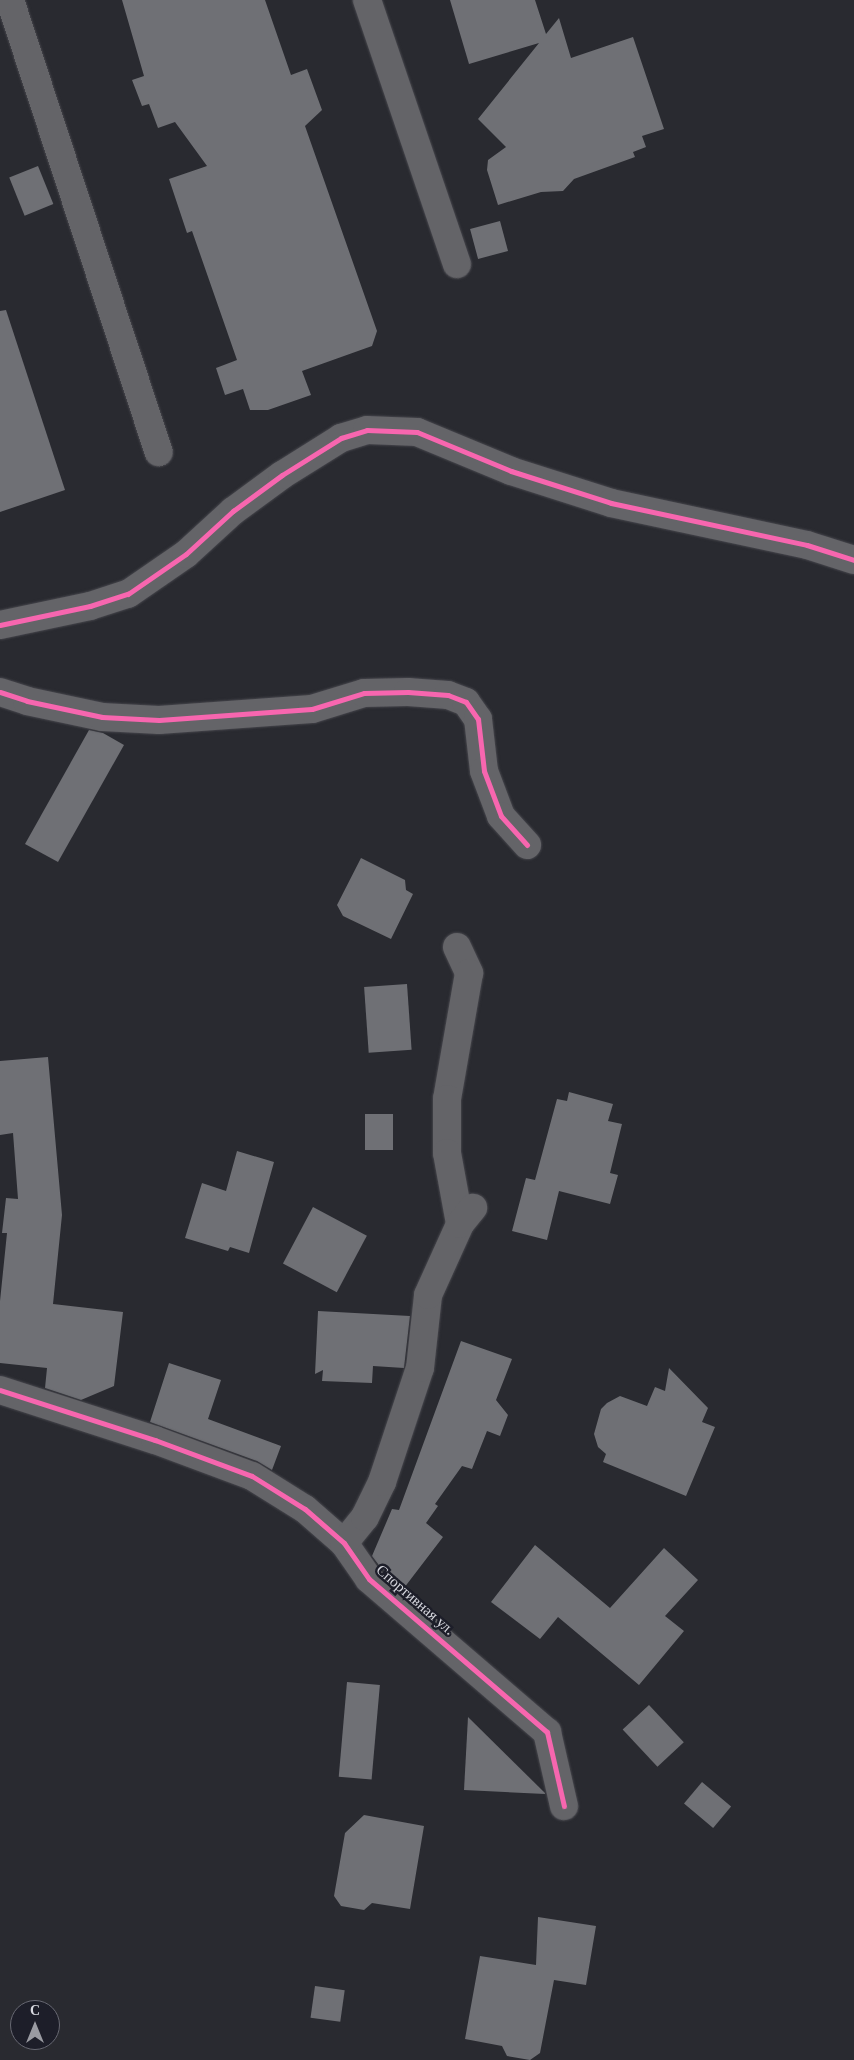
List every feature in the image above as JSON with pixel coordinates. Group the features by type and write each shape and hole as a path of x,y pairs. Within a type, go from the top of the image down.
{"street":[{"path":"10,0 159,452"},
{"path":"367,0 457,264"},
{"path":"0,625 90,606 128,594 186,554 233,511 282,475 341,438 367,430 417,432 511,471 611,503 807,545 854,560"},
{"path":"0,692 27,701 102,716 159,720 312,709 364,694 408,692 448,695 466,702 478,719 484,770 501,816 527,845"},
{"path":"344,1542 366,1517 382,1482 420,1368 428,1295 466,1216 447,1144 447,1099 469,973 457,947"},
{"name":"Спортивная ул.","path":"0,1390 155,1440 252,1476 305,1509 344,1542 369,1579 547,1732 564,1806"}],"building":[{"path":"122,0 265,0 291,75 307,69 322,110 305,126 377,331 372,346 302,371 311,395 268,410 250,410 243,389 225,395 216,368 237,360 192,231 187,233 169,179 207,166 175,122 158,128 149,104 142,106 132,80 144,76"},
{"path":"450,0 535,0 546,34 559,18 571,58 633,37 664,129 642,136 646,147 633,152 635,157 574,179 563,191 541,192 498,205 487,170 488,160 506,147 478,119 539,43 469,64"},
{"path":"38,166 53,204 25,216 9,178"},
{"path":"500,221 508,251 478,259 470,229"},
{"path":"6,310 65,490 0,512 0,311"},
{"path":"89,730 103,733 124,745 58,862 25,844"},
{"path":"361,858 405,880 406,890 413,894 391,939 343,916 337,905"},
{"path":"407,984 412,1050 369,1053 364,987"},
{"path":"48,1057 62,1215 53,1304 123,1312 114,1386 81,1400 45,1388 47,1368 0,1363 0,1301 7,1233 2,1233 6,1198 18,1199 13,1133 0,1135 0,1061"},
{"path":"569,1092 613,1104 608,1121 622,1124 610,1173 618,1175 610,1204 559,1191 547,1240 512,1231 526,1178 535,1180 557,1099 567,1101"},
{"path":"365,1114 393,1114 393,1150 365,1150"},
{"path":"237,1151 274,1162 249,1253 230,1247 228,1251 185,1238 202,1183 226,1191"},
{"path":"313,1207 367,1236 337,1292 283,1264"},
{"path":"318,1311 410,1316 404,1368 373,1366 372,1383 322,1381 323,1370 315,1374"},
{"path":"461,1341 512,1359 496,1400 508,1415 500,1436 487,1431 472,1469 462,1466 435,1504 438,1506 426,1523 443,1537 404,1588 381,1568 372,1556 392,1509 399,1510"},
{"path":"169,1363 221,1380 208,1419 281,1446 272,1470 257,1461 150,1422"},
{"path":"669,1368 708,1408 702,1422 715,1427 686,1496 603,1462 606,1454 598,1447 594,1434 601,1409 607,1403 620,1396 647,1406 655,1387 665,1391"},
{"path":"535,1545 610,1608 664,1548 698,1580 665,1616 684,1631 639,1685 558,1617 540,1639 491,1602"},
{"path":"347,1682 380,1685 372,1780 339,1777"},
{"path":"649,1705 684,1742 657,1767 623,1730"},
{"path":"468,1717 545,1793 545,1794 464,1790"},
{"path":"702,1782 731,1806 713,1828 684,1803"},
{"path":"364,1815 424,1826 410,1909 372,1903 364,1910 341,1906 334,1896 345,1833"},
{"path":"538,1917 596,1926 586,1985 554,1980 540,2053 530,2060 507,2056 502,2046 465,2039 480,1956 536,1965"},
{"path":"315,1986 345,1990 340,2022 311,2018"}],"cycle path":[{"path":"0,625 90,606 128,594 186,554 233,511 282,475 341,438 367,430 417,432 511,471 611,503 807,545 854,560"},
{"path":"0,692 27,701 102,717 159,720 312,709 364,693 408,692 448,695 466,702 478,719 484,771 501,816 527,845"},
{"path":"0,1390 155,1440 252,1476 305,1509 344,1543 369,1579 547,1732 564,1806"}]}
